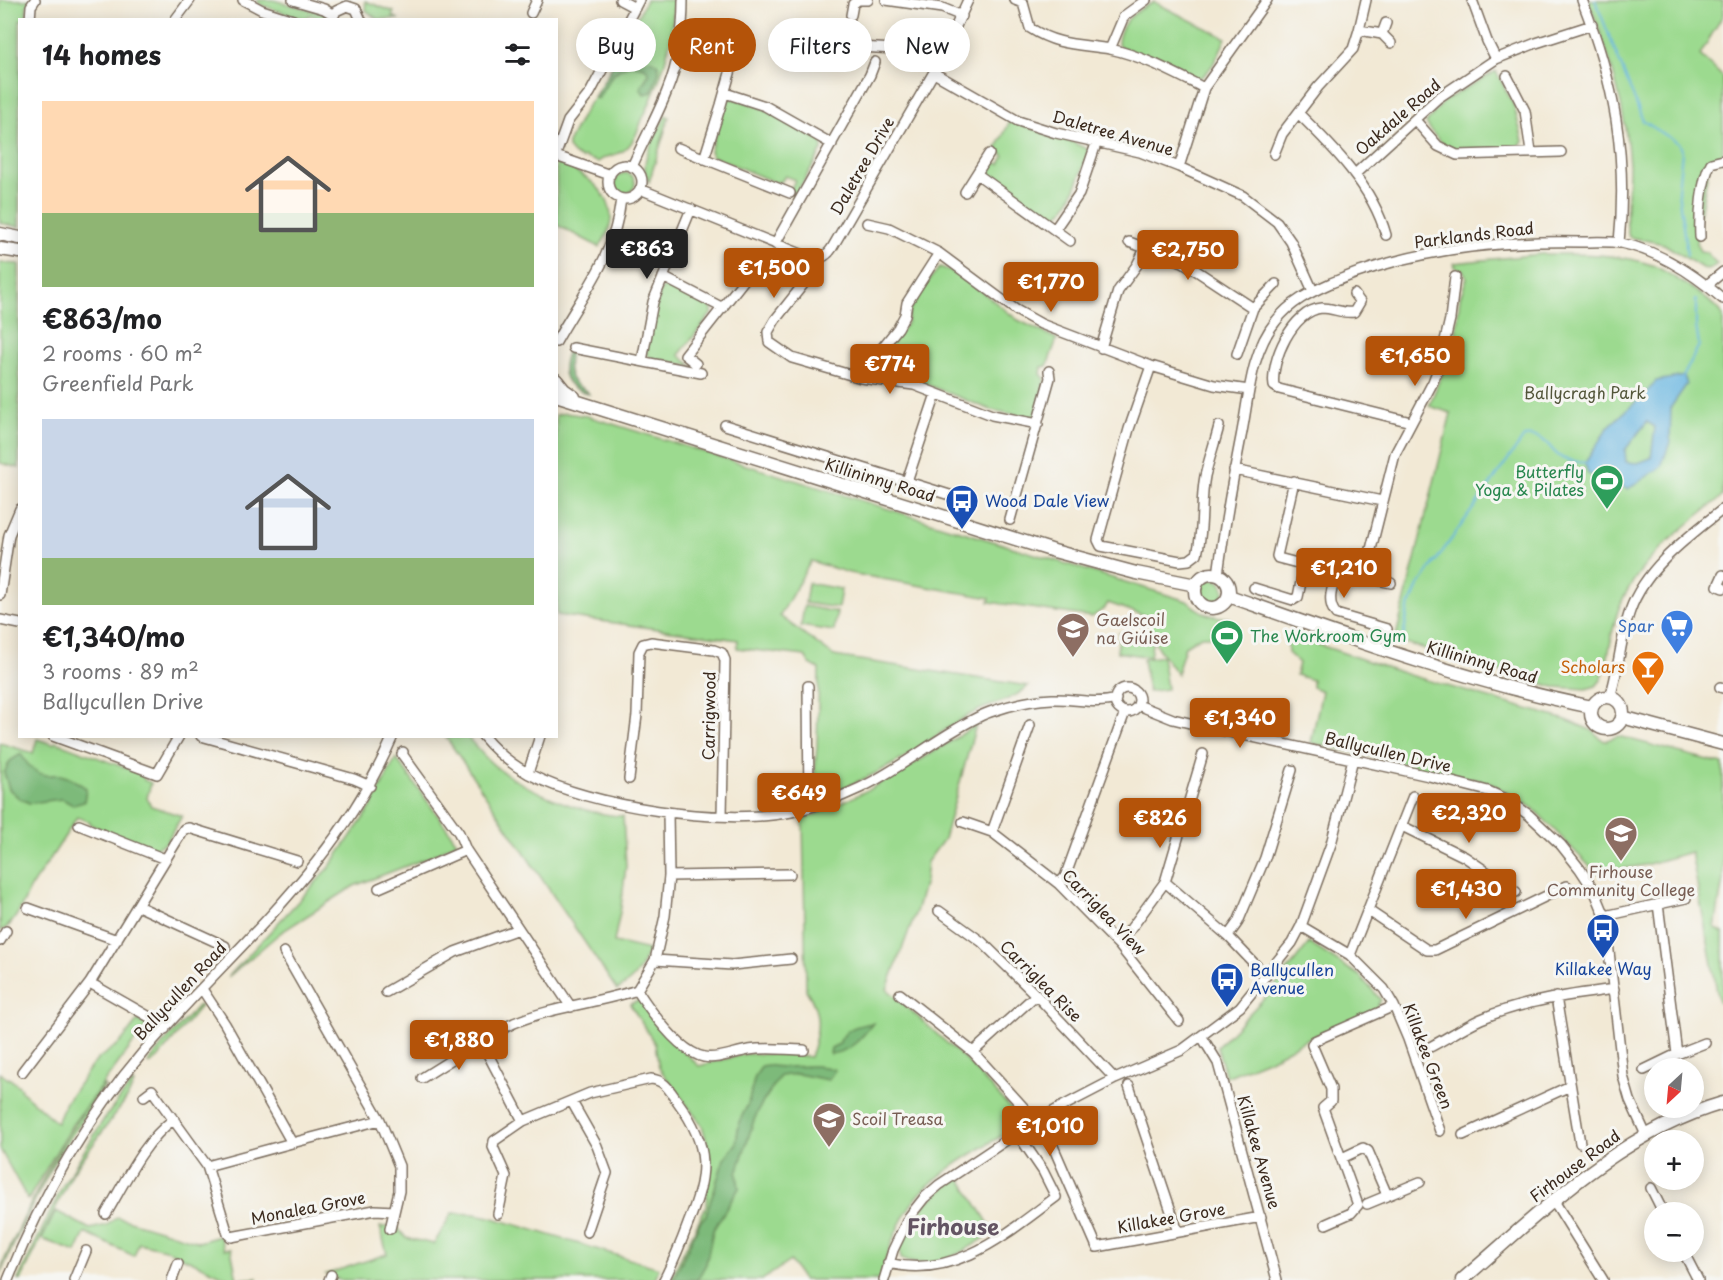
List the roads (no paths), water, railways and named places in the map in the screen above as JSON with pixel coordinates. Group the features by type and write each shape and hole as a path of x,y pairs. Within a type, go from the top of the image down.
{"main road":[{"path":"0,234 18,238"},
{"path":"0,249 18,252"},
{"path":"558,382 564,390 585,404"},
{"name":"Killininny Road","path":"558,396 1065,555 1196,585"},
{"path":"558,405 585,404"},
{"path":"1206,575 1218,575 1226,582 1229,596 1220,606 1215,608 1204,606 1197,598 1196,585 1206,575"},
{"name":"Killininny Road","path":"1229,596 1417,660 1547,698 1592,707"},
{"path":"1610,697 1619,702 1623,717 1613,728 1603,729 1591,718 1592,707 1599,699 1610,697"},
{"path":"1623,717 1723,744"},
{"name":"Firhouse Road","path":"1656,1130 1723,1103"},
{"name":"Firhouse Road","path":"1462,1280 1599,1165 1644,1136"}],"street":[{"path":"30,18 31,6 35,0"},
{"path":"176,18 190,0"},
{"path":"293,0 324,9 333,17 339,8 353,3 360,18"},
{"path":"531,13 537,0"},
{"path":"558,149 568,121 590,93 637,4 620,0"},
{"path":"632,167 675,69 683,30 683,0"},
{"path":"851,15 853,4 858,0 868,0"},
{"path":"886,0 942,8 962,16"},
{"name":"Daletree Drive","path":"962,16 969,0"},
{"path":"1110,49 1124,16 1146,0"},
{"path":"1179,167 1204,88 1267,0"},
{"path":"1274,154 1282,134 1318,87 1353,49 1366,0"},
{"path":"1472,0 1496,59"},
{"path":"1581,0 1592,25 1609,79 1620,139 1623,205 1619,243"},
{"path":"247,1 288,18"},
{"path":"1021,1 1030,28 1043,36 1073,46 1110,49 1142,58 1204,88"},
{"path":"1382,34 1386,23"},
{"name":"Oakdale Road","path":"1355,174 1438,98 1496,59 1592,25"},
{"path":"1359,30 1382,34 1391,42"},
{"path":"775,244 876,62"},
{"path":"704,159 730,72"},
{"name":"Daletree Drive","path":"640,189 813,259 821,258 830,252 934,73"},
{"name":"Daletree Avenue","path":"934,73 1018,121 1056,133 1140,152 1243,196 1276,222 1291,242 1313,291"},
{"path":"1507,76 1525,111 1531,152"},
{"path":"725,93 765,106 832,144"},
{"path":"1298,113 1355,174 1380,218 1386,235"},
{"path":"558,119 568,121"},
{"path":"1415,120 1438,146 1457,155 1561,152"},
{"path":"1055,229 1079,194 1097,141"},
{"path":"678,148 790,193"},
{"path":"965,192 989,154"},
{"path":"558,156 610,176"},
{"path":"1700,237 1706,171 1711,163 1723,160"},
{"path":"627,165 632,167 641,177 640,189 631,198 621,199 611,192 608,181 610,176 616,168 627,165"},
{"path":"976,174 1070,241"},
{"path":"558,339 593,284 603,262 617,222 621,199"},
{"path":"642,361 653,302 691,209"},
{"path":"867,222 889,228 939,253 1016,310 1041,324 1151,366 1214,385 1249,390"},
{"name":"Parklands Road","path":"1218,575 1234,470 1257,355 1275,322 1288,307 1313,291 1356,273 1395,261 1452,249 1544,241 1619,243 1656,254 1707,285 1723,299"},
{"path":"1129,242 1183,262 1253,308"},
{"path":"1101,348 1118,291 1137,265 1145,249"},
{"path":"861,378 862,373 898,328 908,303 939,253"},
{"path":"573,348 698,369 686,355 759,261"},
{"path":"813,272 768,332 768,339 773,347 792,358 861,378 914,385 992,415 1038,424"},
{"path":"1707,285 1723,272"},
{"path":"663,277 723,308"},
{"path":"1364,577 1395,454 1439,366 1450,319 1455,277"},
{"path":"1237,354 1253,308 1276,284"},
{"path":"1354,294 1360,302 1354,312 1320,308 1307,313 1294,326 1280,350 1273,380 1274,386 1411,422"},
{"path":"1151,366 1129,429 1098,540 1101,546 1180,561 1189,560 1197,554 1202,533 1201,514 1206,475 1219,426"},
{"path":"1010,520 1038,424 1050,378 1049,371"},
{"path":"907,481 936,394"},
{"path":"725,425 956,497"},
{"path":"1234,470 1382,501"},
{"path":"1254,588 1293,600 1298,597 1304,567 1277,556 1293,481"},
{"path":"1610,697 1624,632 1634,601 1666,558 1722,514"},
{"path":"0,595 15,533"},
{"path":"1387,629 1336,614 1331,608 1330,601 1338,573 1391,583"},
{"path":"1723,575 1718,586 1723,588"},
{"path":"0,620 18,624"},
{"name":"Carrigwood","path":"629,779 637,715 639,652 643,644 651,642 722,653 725,660 722,816"},
{"path":"808,686 809,806"},
{"name":"Ballycullen Drive","path":"485,738 500,754 528,773 580,794 668,812 722,816 791,812 860,788 987,713 1011,705 1040,700 1116,699 1119,692 1129,688 1138,694 1138,705 1173,719 1488,791 1508,800 1561,845 1588,880 1605,916 1623,1076 1630,1100 1644,1131"},
{"path":"1116,699 1119,708 1125,712 1133,711 1138,705"},
{"path":"1059,884 1065,877 1125,712"},
{"path":"992,832 1030,725"},
{"path":"58,738 157,774 178,738"},
{"path":"208,738 354,779 370,786"},
{"name":"Ballycullen Road","path":"8,1280 43,1203 76,1145 118,1084 165,1029 309,874 370,786 392,738"},
{"path":"528,773 539,738"},
{"path":"403,752 402,754 459,833 466,850 571,1006"},
{"path":"1119,945 1165,882 1203,754"},
{"path":"884,1280 888,1263 909,1217 924,1198 952,1176 1063,1106 1114,1079 1182,1050 1240,1007 1292,943 1301,926 1331,844 1353,759"},
{"path":"1228,936 1238,922 1265,858 1292,770"},
{"path":"1350,955 1413,796"},
{"path":"422,1078 481,1041 515,1023 637,990 655,960 665,916 669,876 668,812"},
{"name":"Carriglea View","path":"963,822 992,832 1059,884 1119,945 1179,1021"},
{"path":"79,825 165,859"},
{"path":"1402,826 1465,857 1516,892"},
{"path":"22,1072 90,983 184,829 189,828 297,861"},
{"path":"380,888 466,850"},
{"path":"669,876 790,874"},
{"path":"1165,882 1228,936 1266,976"},
{"path":"1369,910 1427,950 1435,950 1567,886"},
{"path":"1605,916 1686,898"},
{"path":"1658,904 1677,1054"},
{"path":"138,906 225,946"},
{"path":"28,908 117,940"},
{"name":"Carriglea Rise","path":"939,911 982,942 1036,995 1114,1079"},
{"name":"Killakee Green","path":"1301,926 1350,955 1384,989 1395,1006 1440,1131"},
{"path":"386,992 455,952 518,929"},
{"path":"0,941 6,931"},
{"path":"284,952 380,1120 399,1166 399,1191 390,1229"},
{"path":"655,960 732,965 791,959"},
{"path":"90,983 153,1019 165,1029"},
{"path":"202,989 225,1024 292,1143"},
{"path":"1428,1048 1484,1018 1513,1008 1576,993 1614,989"},
{"path":"637,990 650,1010 683,1046 695,1054 707,1058 751,1049 804,1050"},
{"path":"900,994 973,1052 1024,1109"},
{"path":"973,1052 1036,995"},
{"path":"1556,997 1580,1143"},
{"path":"1326,1224 1351,1213 1358,1205 1323,1108 1331,1101 1331,1089 1312,1045 1317,1040 1395,1006"},
{"name":"Killakee Avenue","path":"1202,1037 1218,1063 1277,1280"},
{"path":"481,1041 524,1121"},
{"path":"1669,1058 1706,1042"},
{"path":"498,1214 506,1176 494,1142 524,1121 590,1093 651,1079 658,1080 665,1084 691,1120 701,1147 704,1174 701,1191 664,1280"},
{"path":"1129,1086 1178,1232"},
{"path":"1462,1135 1570,1086"},
{"name":"Monalea Grove","path":"144,1096 152,1090 207,1166 228,1234 231,1237 375,1210 394,1211"},
{"path":"572,1101 597,1146 607,1173 587,1232"},
{"path":"106,1214 133,1168 163,1128 174,1119"},
{"path":"207,1166 380,1120"},
{"path":"888,1263 918,1269 951,1263 996,1241 1056,1197 1043,1171 1017,1133"},
{"name":"Killakee Grove","path":"1049,1137 1097,1247 1261,1217"},
{"path":"1342,1158 1363,1148 1368,1151 1387,1196"},
{"path":"1366,1204 1420,1182"},
{"path":"1554,1201 1603,1280"},
{"path":"74,1280 86,1251"},
{"path":"1689,1262 1698,1280"},
{"path":"172,1280 178,1264"}],"water":[{"path":"1684,376 1687,384 1671,407 1670,442 1661,467 1628,489 1588,474 1585,463 1609,426 1656,381","holes":["1647,422 1655,427 1651,458 1638,463 1626,462 1625,450"]}],"waterway":[{"path":"1595,0 1643,121 1680,144 1682,151 1678,191 1687,255"},
{"path":"1683,377 1699,345 1696,300"},
{"path":"1403,638 1408,609 1418,586 1524,437 1543,440 1562,458 1587,463"}],"place":[{"name":"Butterfly Yoga & Pilates","path":"1607,510"},
{"name":"Wood Dale View","path":"962,530"},
{"name":"Spar","path":"1677,655"},
{"name":"Gaelscoil na Giúise","path":"1073,658"},
{"name":"The Workroom Gym","path":"1227,665"},
{"name":"Scholars","path":"1648,696"},
{"name":"Firhouse Community College","path":"1621,862"},
{"name":"Killakee Way","path":"1603,959"},
{"name":"Ballycullen Avenue","path":"1227,1008"},
{"name":"Scoil Treasa","path":"829,1148"}],"district":[{"name":"Firhouse","path":"953,1227"}],"park label":[{"name":"Ballycragh Park","path":"1585,393"}]}
